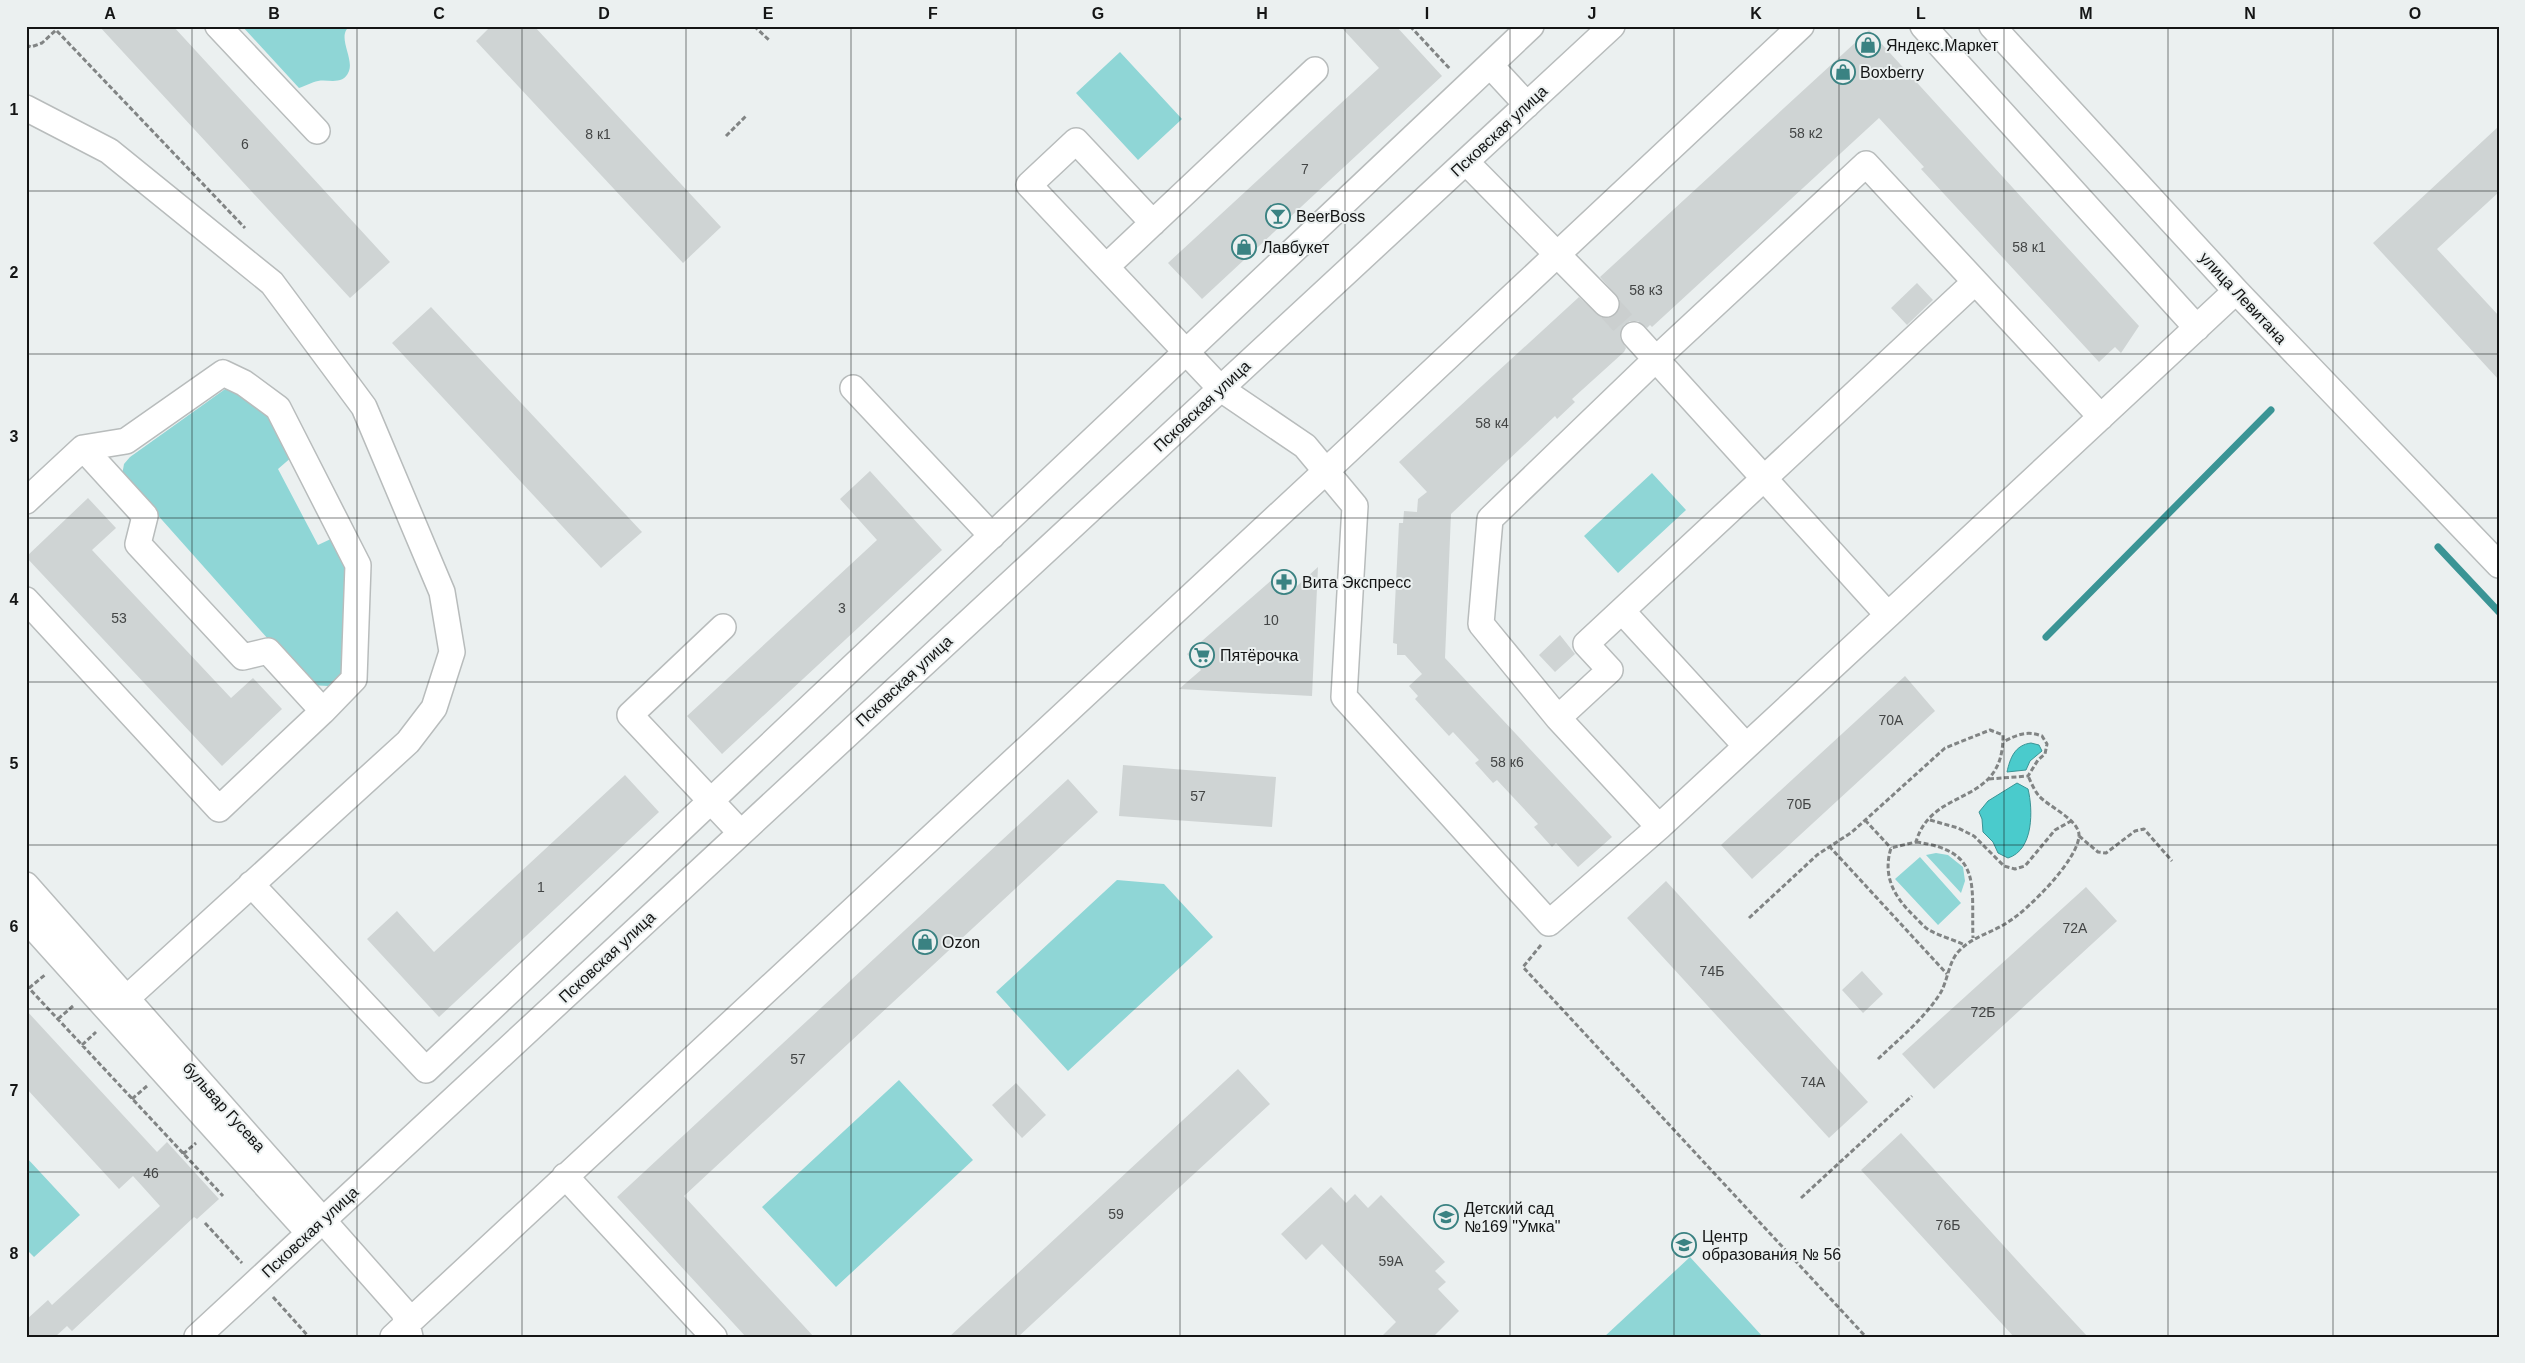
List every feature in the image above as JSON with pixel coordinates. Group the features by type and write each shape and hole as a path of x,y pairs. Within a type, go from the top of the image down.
{"street":[{"path":"218,26 318,131"},
{"path":"252,884 426,1070 1531,26"},
{"name":"Псковская улица","path":"197,1337 1612,26"},
{"path":"404,1332 566,1176 1326,471 1801,26"},
{"path":"1923,26 2197,328"},
{"name":"улица Левитана","path":"1992,26 2236,291 2499,565"},
{"path":"1490,65 1527,105"},
{"path":"1106,267 1315,70"},
{"path":"26,108 109,151 272,283 364,407 442,592 452,652 434,708 408,742 127,998"},
{"path":"1153,223 1076,141 1029,185 1221,389 1305,446 1355,506 1344,698 1549,922 1659,827 2236,291"},
{"path":"1466,162 1606,304"},
{"path":"1659,827 1558,718 1481,624 1490,519 1656,360 1866,164 2100,417"},
{"path":"1558,718 1610,670 1586,644 1976,282"},
{"path":"1634,335 1888,615"},
{"path":"26,501 84,448 126,441 224,373 244,383 278,408 358,565 354,679 323,711 219,809 26,600"},
{"path":"853,388 992,536"},
{"path":"84,448 145,516 138,544 243,657 268,651 323,711"},
{"path":"1622,611 1746,746"},
{"path":"723,627 630,715 741,833"},
{"name":"бульвар Гусева","path":"26,884 127,998 316,1226 404,1312 404,1332"},
{"path":"26,919 316,1226"},
{"path":"566,1176 714,1337"}],"path":[{"path":"754,26 770,40"},
{"path":"1410,26 1453,72"},
{"path":"26,45 31,47 42,43 56,30 247,230"},
{"path":"726,136 746,116"},
{"path":"1749,918 1830,846 1852,832 1945,748 1990,730 2003,735 2003,751 1997,770 1989,780 1984,786 1938,809 1919,830 1916,842"},
{"path":"2003,742 2020,733 2032,732 2042,736 2047,744 2045,754 2038,760 2028,776"},
{"path":"1989,780 2028,776"},
{"path":"2028,776 2039,796 2071,821 2077,828 2080,836 2098,852 2106,853 2135,831 2144,829 2172,861"},
{"path":"1865,820 1891,848 1888,877 1893,890 1907,909 1928,930 1965,945"},
{"path":"1930,820 1958,828 1974,836 2004,866 2015,869 2024,866 2055,830 2071,821"},
{"path":"1878,1059 1941,992 1947,974 1958,952 1973,938 1991,933 2009,922 2048,886 2063,868 2080,836"},
{"path":"1891,848 1916,842 1939,845 1958,856 1966,865 1972,882 1973,938"},
{"path":"1830,846 1947,974"},
{"path":"1549,922 1543,942 1523,967 1866,1337"},
{"path":"26,985 222,1196"},
{"path":"1801,1198 1912,1096"}],"shaded area":[{"path":"242,26 350,26 346,30 345,35 350,65 349,71 343,79 313,82 299,88"},
{"path":"1120,52 1182,119 1138,160 1076,93"},
{"path":"228,387 250,396 267,413 293,456 278,469 318,545 335,537 349,568 345,657 341,676 328,686 309,685 122,475 124,464 130,457"},
{"path":"1652,473 1686,510 1618,573 1584,536"},
{"path":"2031,743 2039,745 2042,751 2030,761 2026,770 2007,772 2017,749"},
{"path":"2017,783 2028,789 2031,807 2030,828 2023,847 2017,854 2008,858 1998,853 1993,842 1983,832 1982,819 1979,812 1988,801"},
{"path":"1936,853 1948,855 1963,867 1965,881 1961,893 1926,855"},
{"path":"1920,857 1961,903 1938,925 1895,879"},
{"path":"1117,880 1164,884 1213,937 1068,1071 996,992"},
{"path":"899,1080 973,1160 836,1287 762,1207"},
{"path":"26,1157 80,1215 34,1257 26,1249"},
{"path":"1690,1257 1763,1337 1604,1337"}],"building":[{"path":"99,26 173,26 390,262 350,298"},
{"path":"491,26 534,26 721,227 683,263 476,41"},
{"path":"1340,26 1396,26 1442,76 1202,299 1168,263 1379,68"},
{"path":"1869,30 2139,326 2121,353 2115,347 2099,362 1921,169 1924,167 1879,118 1652,327 1650,325 1647,328 1638,321 1630,321 1624,325 1620,338 1626,348 1624,352 1572,399 1575,402 1557,419 1555,416 1451,514 1445,658 1612,837 1578,867 1556,843 1552,847 1534,827 1538,824 1497,780 1493,783 1475,763 1479,760 1453,732 1449,736 1415,699 1418,696 1409,686 1422,674 1405,655 1397,655 1397,644 1393,643 1399,523 1403,523 1404,511 1417,512 1418,499 1427,492 1399,462 1579,297 1602,318 1616,315 1620,307 1620,300 1600,277"},
{"path":"2499,126 2499,192 2437,249 2499,316 2499,380 2373,243"},
{"path":"1917,283 1933,300 1907,325 1891,308"},
{"path":"431,307 642,532 601,568 392,343"},
{"path":"870,471 942,550 722,754 687,716 877,540 840,499"},
{"path":"88,498 116,528 92,550 231,698 253,678 282,709 222,766 26,557"},
{"path":"1318,567 1312,696 1179,689 1201,670 1187,654 1283,570 1297,586"},
{"path":"1560,635 1575,654 1555,672 1539,655"},
{"path":"1905,676 1935,711 1752,879 1721,845"},
{"path":"1123,765 1276,777 1272,827 1119,816"},
{"path":"625,775 659,812 439,1017 367,939 397,911 434,952"},
{"path":"1068,779 1098,812 684,1196 814,1337 746,1337 617,1197"},
{"path":"1666,881 1868,1102 1829,1138 1627,918"},
{"path":"2086,887 2117,921 1934,1089 1902,1054"},
{"path":"1862,971 1883,994 1863,1013 1842,990"},
{"path":"26,1010 157,1152 167,1142 219,1199 197,1219 194,1217 72,1331 67,1326 55,1337 26,1337 26,1320 48,1300 52,1305 160,1206 133,1176 119,1189 26,1088"},
{"path":"1238,1069 1270,1104 1018,1337 949,1337"},
{"path":"1016,1083 1046,1115 1022,1138 992,1105"},
{"path":"1901,1133 2088,1337 2014,1337 1861,1170"},
{"path":"1331,1187 1346,1203 1355,1194 1368,1208 1381,1195 1445,1262 1435,1271 1446,1282 1438,1289 1459,1311 1433,1337 1381,1337 1396,1322 1322,1244 1306,1260 1281,1234"}],"waterway":[{"path":"2046,637 2271,410"},
{"path":"2438,547 2499,612"}],"tunnel":[{"path":"1606,304 1634,335"}],"place":[{"name":"Яндекс.Маркет","path":"1868,45"},
{"name":"Boxberry","path":"1843,72"},
{"name":"BeerBoss","path":"1278,216"},
{"name":"Лавбукет","path":"1244,247"},
{"name":"Вита Экспресс","path":"1284,582"},
{"name":"Пятёрочка","path":"1202,655"},
{"name":"Ozon","path":"925,942"},
{"name":"Детский сад №169 \"Умка\"","path":"1446,1217"},
{"name":"Центр образования № 56","path":"1684,1245"}]}
